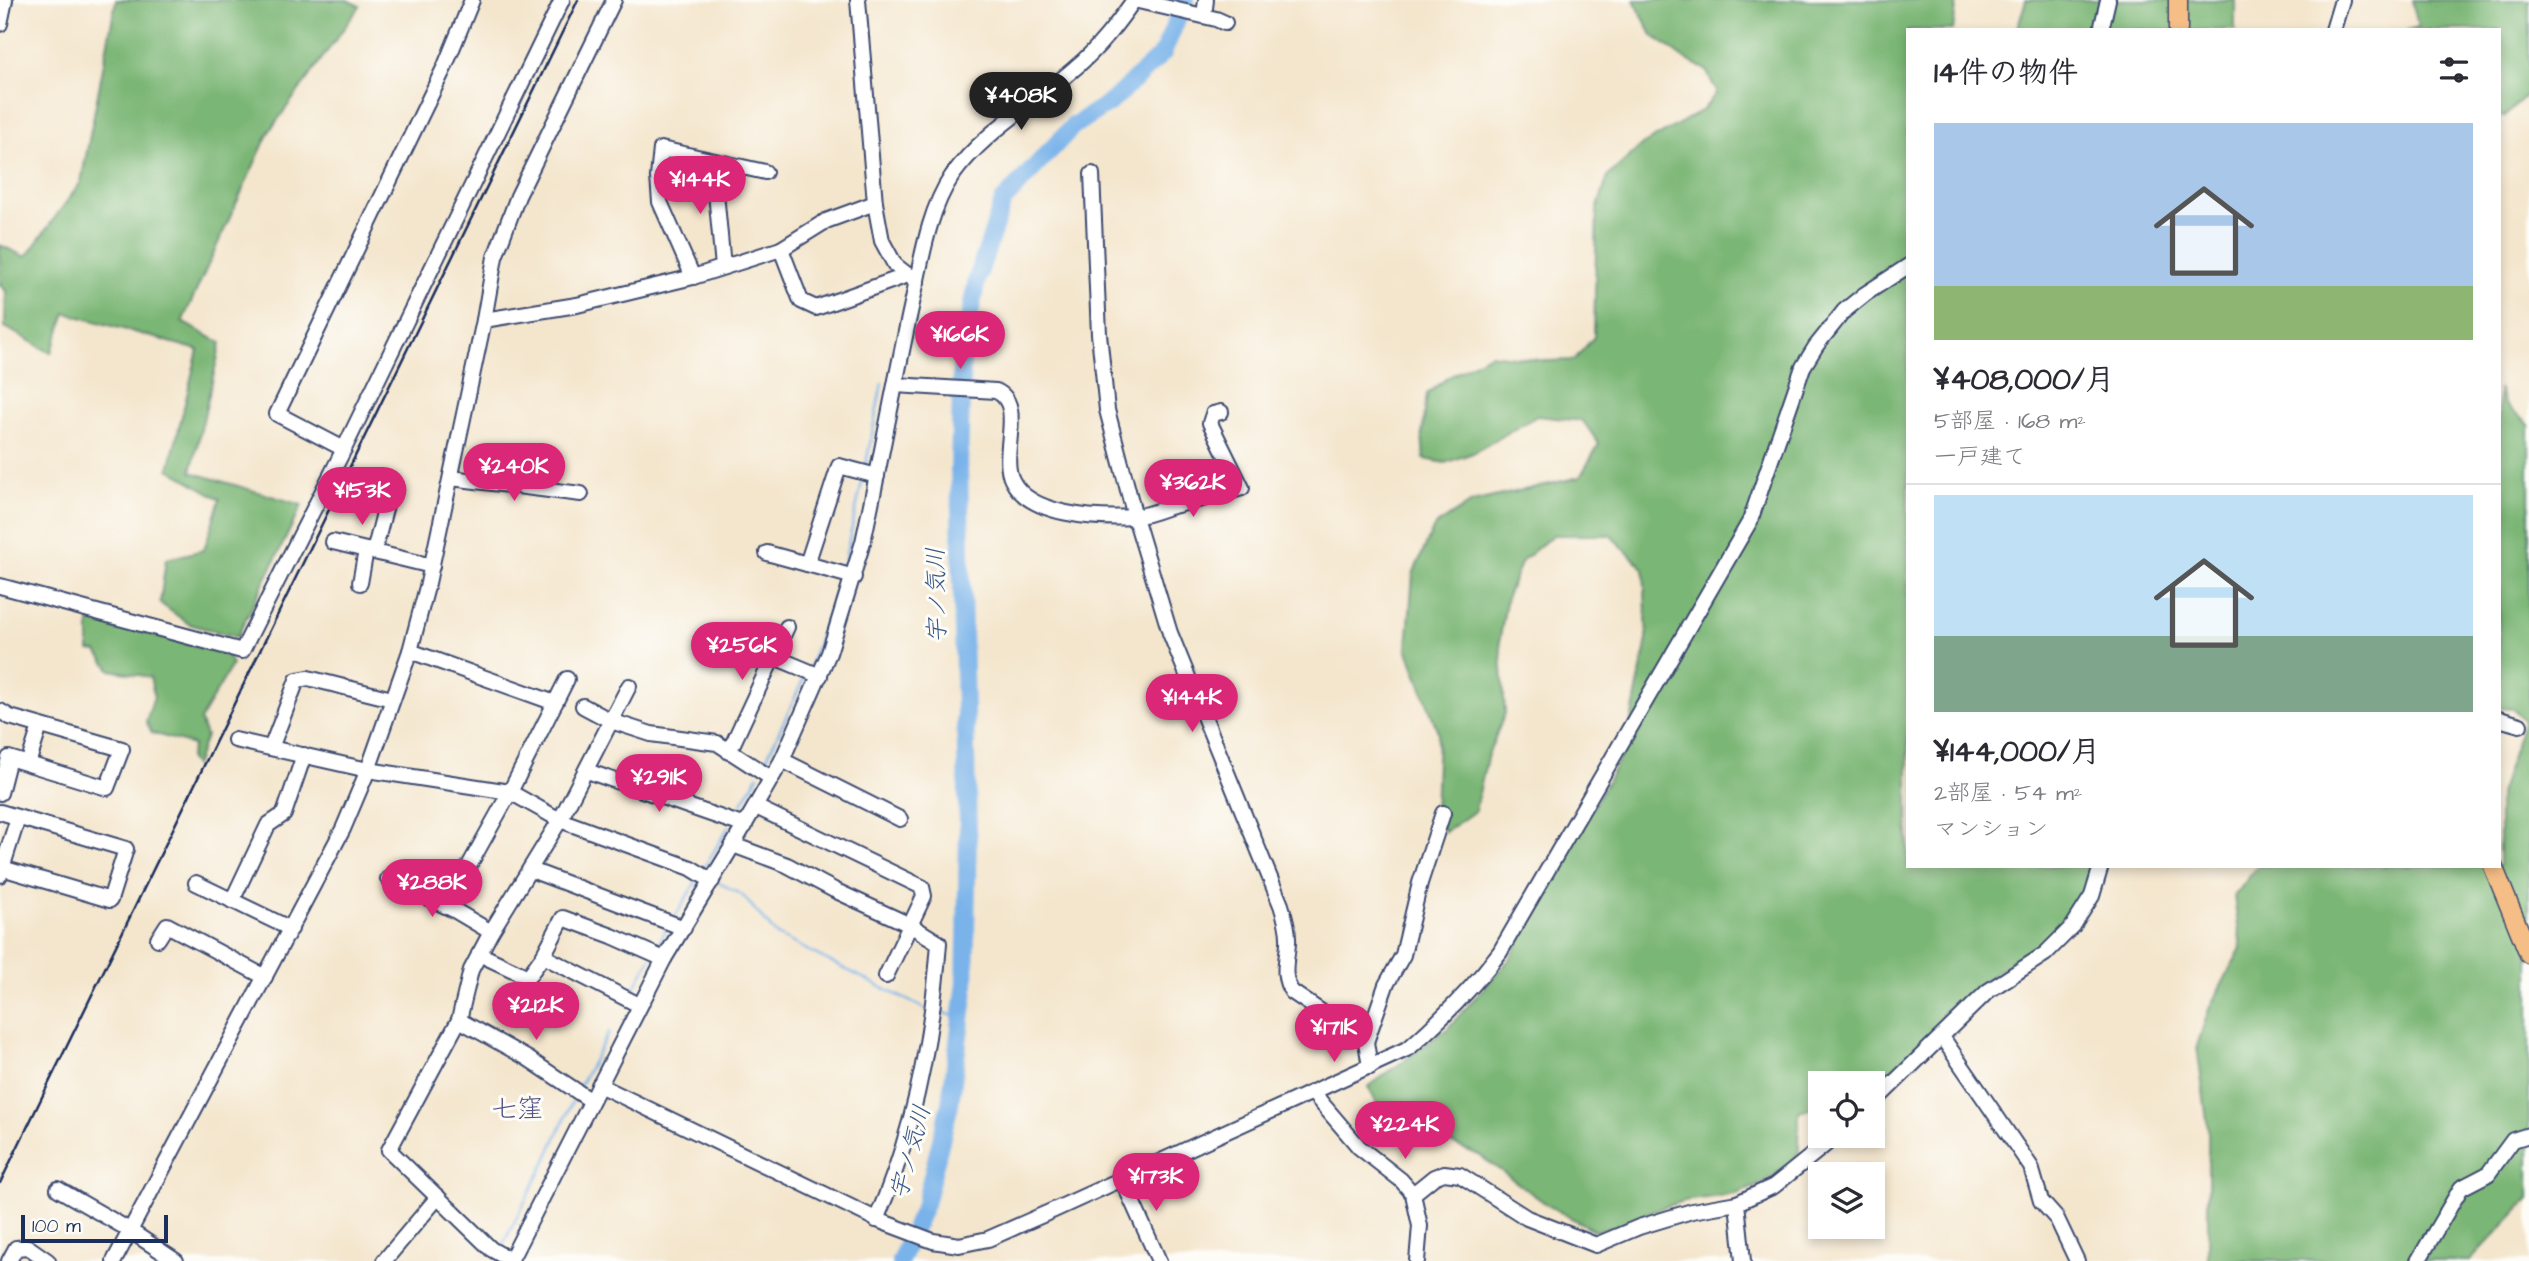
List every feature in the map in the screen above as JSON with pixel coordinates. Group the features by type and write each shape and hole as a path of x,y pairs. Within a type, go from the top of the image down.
{"main road":[{"path":"2178,0 2178,28"},
{"path":"2494,868 2529,954"}],"street":[{"path":"0,24 5,0"},
{"path":"345,449 277,414 445,66 472,0"},
{"path":"0,586 242,651 345,449 562,0"},
{"path":"114,1261 343,829 368,770 410,651 432,566 495,257 518,196 614,0"},
{"path":"858,0 875,203 882,241 895,265 912,279"},
{"path":"629,686 560,820 479,954 471,970 459,1020 389,1150 491,1249 510,1261 639,1005 782,760 820,676 854,577 895,385 912,279 938,204 952,177 975,150 1003,124 1076,68 1105,39 1134,0 1226,23"},
{"path":"1202,15 1206,0"},
{"path":"2101,28 2108,0"},
{"path":"2334,28 2342,0"},
{"path":"693,277 660,202 658,177 661,149 765,172"},
{"path":"713,161 723,267"},
{"path":"1092,174 1099,334 1107,410 1135,517 1170,633 1281,905 1288,931 1286,984 1292,992 1366,1042"},
{"path":"484,320 577,304 693,277 780,249 826,221 875,203"},
{"path":"780,249 801,301 816,308 912,279"},
{"path":"599,1085 878,1221 933,1241 959,1245 988,1239 1409,1048 1446,1016 1476,984 1500,952 1750,521 1803,367 1816,346 1844,311 1906,267"},
{"path":"895,385 982,390 1002,394 1010,404 1009,469 1017,488 1031,500 1057,512 1135,517 1242,488 1210,423 1213,414 1221,412"},
{"path":"807,564 839,466 877,476"},
{"path":"450,478 581,494"},
{"path":"357,498 386,505 360,583"},
{"path":"333,542 432,566"},
{"path":"766,553 854,577"},
{"path":"729,752 787,627"},
{"path":"729,638 820,676"},
{"path":"410,651 555,703"},
{"path":"271,748 297,680 308,678 392,699"},
{"path":"465,873 510,792 567,679"},
{"path":"583,706 611,721 651,734 717,743 771,778"},
{"path":"0,711 10,717 121,749 107,788 4,758 0,793"},
{"path":"2501,719 2520,724"},
{"path":"28,764 40,726"},
{"path":"235,740 368,770 510,792 560,820 691,868 712,881"},
{"path":"232,901 268,825 284,814 304,755"},
{"path":"782,760 900,819"},
{"path":"587,771 745,826"},
{"path":"756,807 922,887 924,896 886,976"},
{"path":"0,812 126,849 110,900 1,870 18,818"},
{"path":"1370,1067 1366,1042 1385,985 1403,955 1420,883 1443,813"},
{"path":"733,845 787,865 910,925 939,943 934,1009 905,1140 894,1180 878,1221"},
{"path":"1885,1092 1988,991 2045,954 2073,926 2092,895 2100,868"},
{"path":"531,870 684,928"},
{"path":"388,879 454,910 491,932"},
{"path":"196,883 290,929"},
{"path":"479,954 528,977 544,956 563,918 664,959"},
{"path":"158,939 167,925 265,977"},
{"path":"544,956 639,1005"},
{"path":"459,1020 527,1058 590,1100"},
{"path":"1942,1037 2031,1167 2042,1201 2057,1219 2077,1261"},
{"path":"1313,1093 1359,1147 1401,1180 1413,1194 1420,1226 1417,1261"},
{"path":"2418,1261 2461,1188 2488,1174 2513,1140 2529,1135"},
{"path":"1413,1194 1434,1177 1444,1173 1460,1175 1527,1218 1596,1245 1639,1227 1692,1211 1737,1203 1774,1186 1821,1148"},
{"path":"1122,1179 1159,1261"},
{"path":"58,1189 176,1261"},
{"path":"384,1261 438,1197"},
{"path":"1737,1203 1743,1261"},
{"path":"9,1261 16,1248 28,1247 48,1261"}],"green space":[{"path":"116,0 347,0 360,6 269,132 182,322 221,343 191,472 302,505 237,637 189,624 160,603 166,559 204,550 220,499 169,469 198,350 66,313 51,353 5,327 6,291 0,285 0,245 26,257 81,182"},
{"path":"1634,0 1957,0 1953,28 1906,28 1906,868 2096,868 2089,889 2068,919 2044,944 1998,971 1972,992 1885,1083 1885,1071 1808,1071 1808,1108 1799,1111 1799,1154 1783,1169 1760,1185 1736,1194 1684,1201 1652,1211 1620,1226 1595,1231 1549,1206 1479,1155 1383,1115 1368,1087 1447,1029 1510,959 1626,747 1647,639 1644,569 1610,535 1553,535 1522,561 1507,596 1500,638 1505,713 1487,758 1475,811 1445,832 1435,815 1438,732 1407,648 1413,574 1434,527 1472,502 1580,477 1599,444 1583,421 1537,416 1473,453 1445,463 1424,459 1422,435 1427,394 1447,378 1490,354 1547,361 1574,360 1594,337 1597,210 1608,176 1642,145 1703,110 1717,92 1706,70 1683,58 1652,35"},
{"path":"2026,0 2235,0 2235,28 2018,28"},
{"path":"2412,0 2529,0 2529,92 2505,116 2501,117 2501,28 2414,28 2418,27"},
{"path":"2501,393 2505,404 2529,425 2529,1199 2470,1261 2208,1261 2208,1128 2197,1046 2209,1009 2241,948 2234,896 2256,868 2501,868 2501,788 2524,720 2514,709 2501,708"},
{"path":"89,618 227,654 232,665 200,720 206,736 195,766 189,759 193,745 152,733 146,722 154,696 150,677 111,670 97,652 89,651"}],"waterway":[{"name":"宇ノ気川","path":"900,1261 925,1204 950,1104 965,989 968,833 959,468 962,355 977,279 1003,201 1073,126 1112,101 1163,53 1185,0"},
{"path":"865,469 882,383"},
{"path":"843,567 863,478"},
{"path":"810,665 840,579"},
{"path":"763,766 806,674"},
{"path":"735,815 758,776"},
{"path":"704,868 729,826"},
{"path":"675,917 698,878"},
{"path":"718,882 742,895 777,935 925,1009"},
{"path":"655,950 668,926"},
{"path":"632,992 651,958"},
{"path":"942,1013 961,1017"},
{"path":"579,1087 609,1032"},
{"path":"500,1250 543,1167 572,1102"}],"railway":[{"path":"0,1183 578,0"}],"district":[{"name":"七窪","path":"517,1109"}]}
